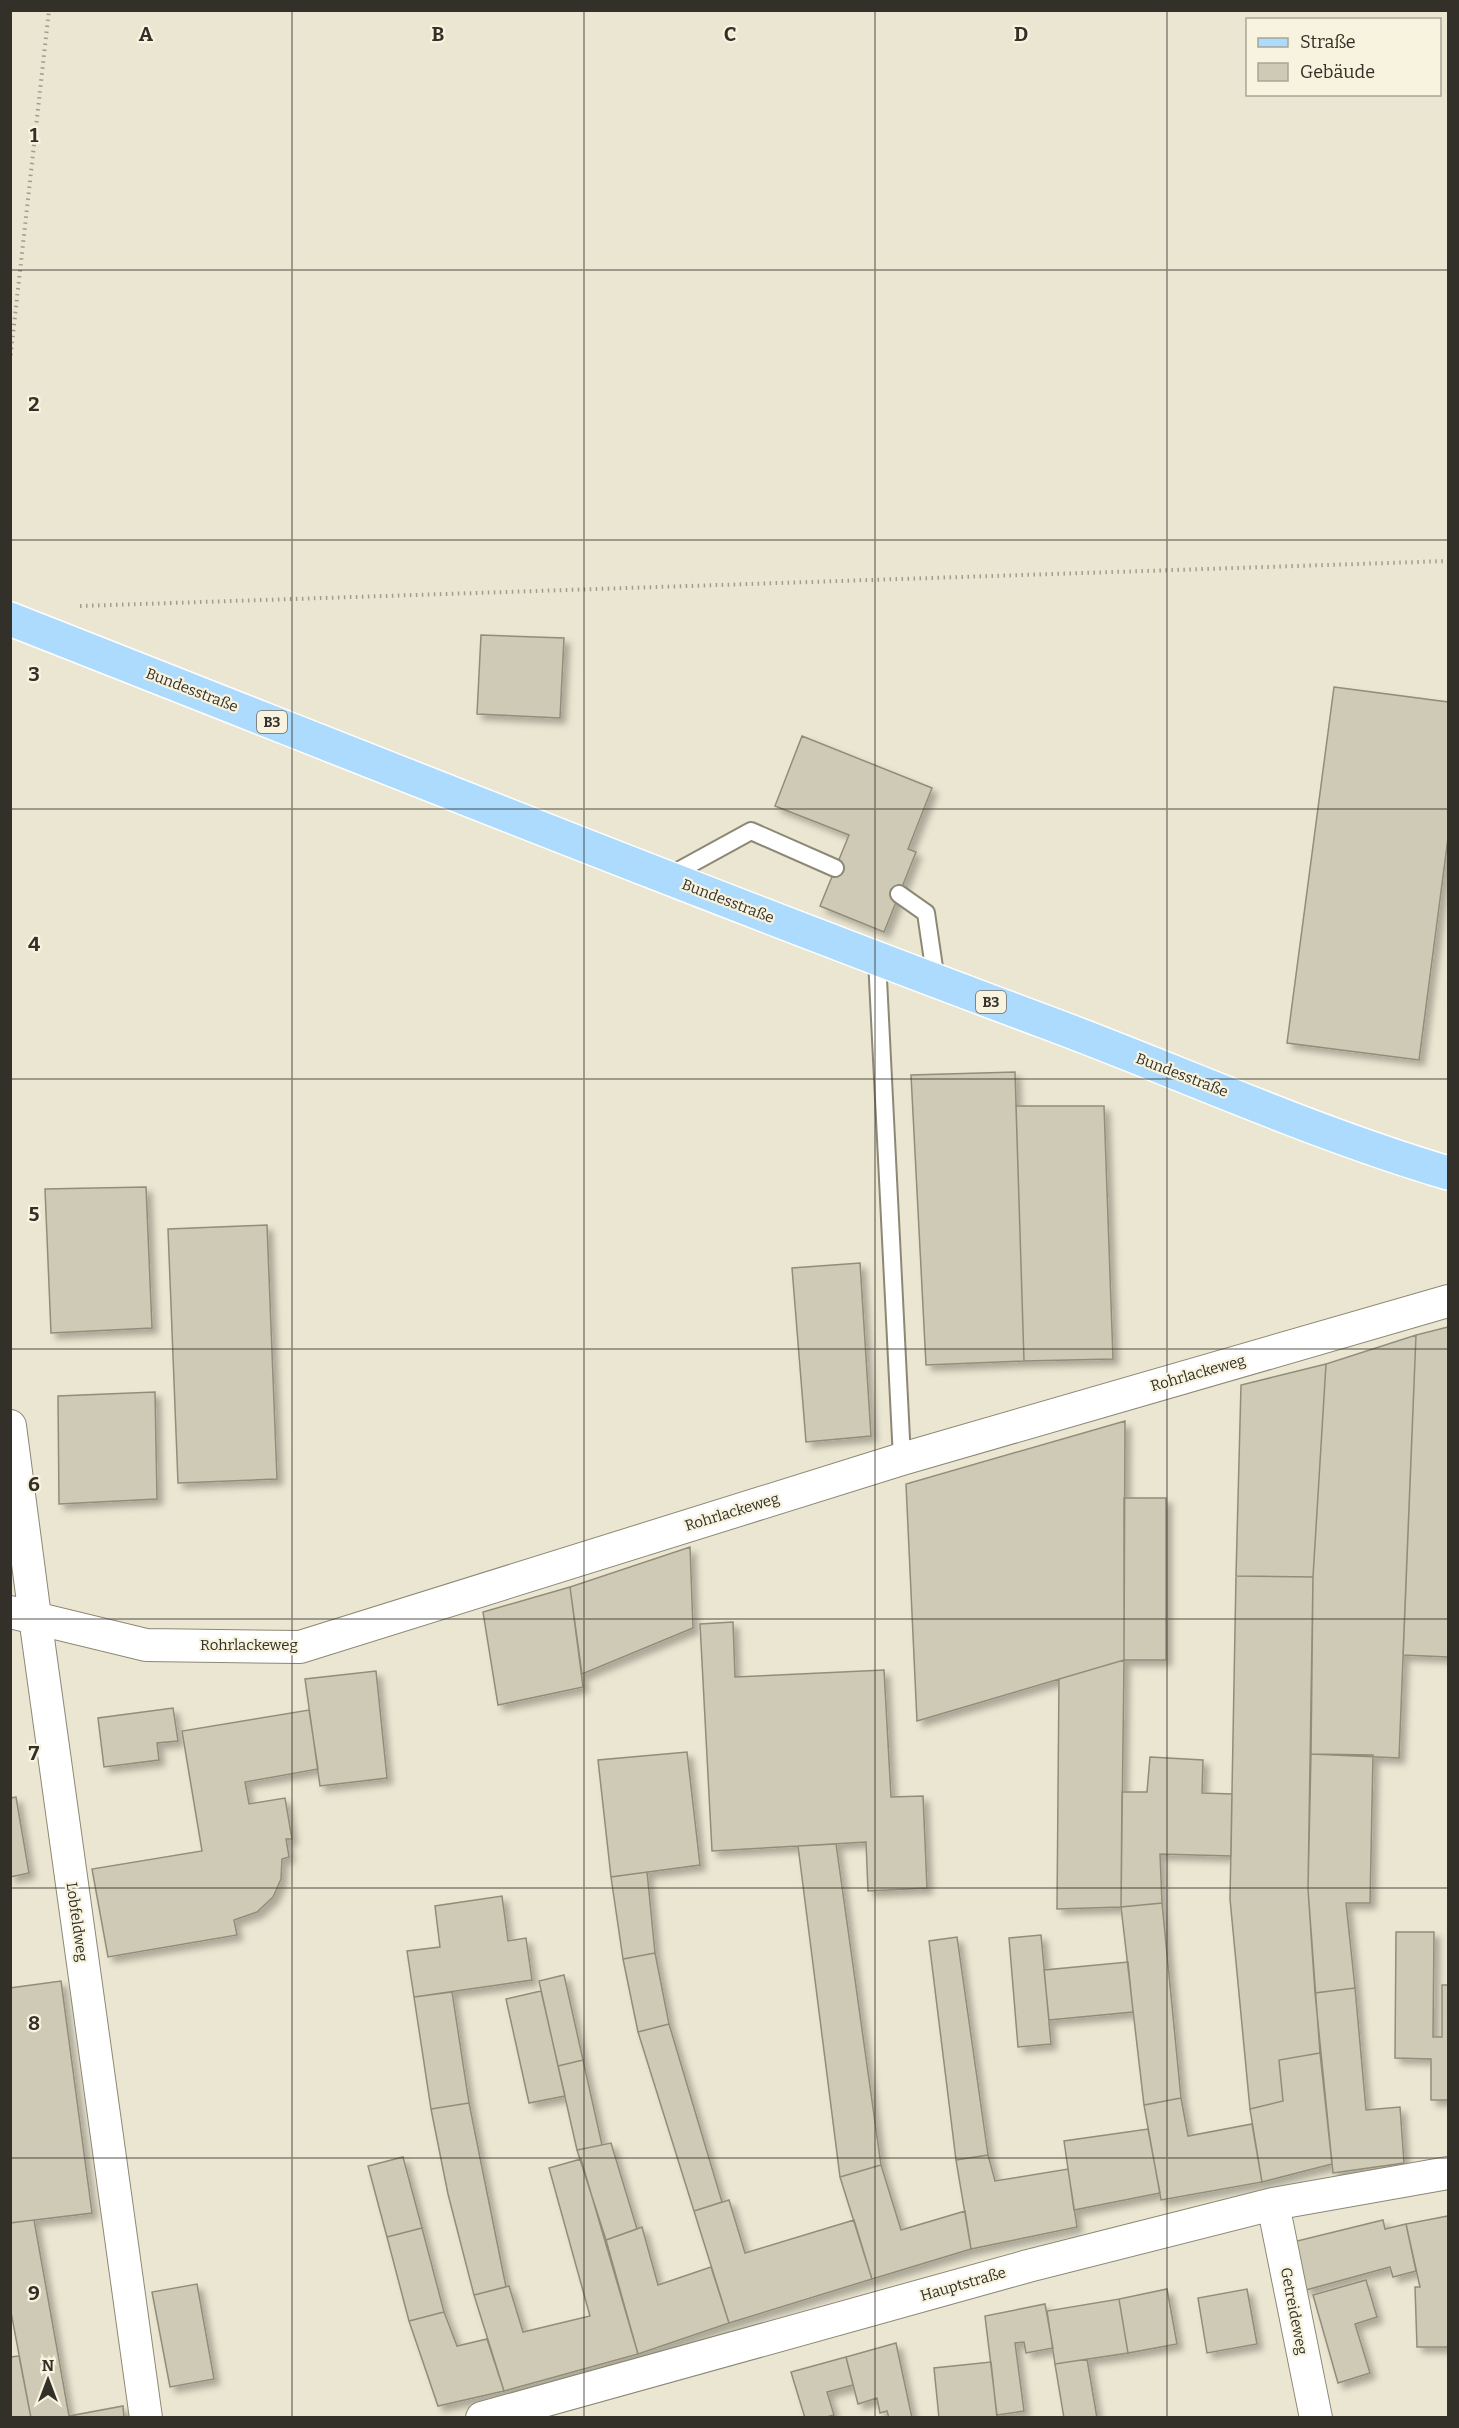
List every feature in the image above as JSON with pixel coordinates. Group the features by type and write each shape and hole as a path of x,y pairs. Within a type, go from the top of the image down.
{"main road":[{"name":"Bundesstraße","path":"10,619 877,959 1386,1155 1449,1173"}],"street":[{"name":"Rohrlackeweg","path":"23,1614 146,1645 300,1647 902,1459 1449,1301"},
{"name":"Lobfeldweg","path":"10,1426 23,1614 146,2418"},
{"name":"Hauptstraße","path":"482,2418 1028,2266 1273,2204 1449,2173"},
{"name":"Getreideweg","path":"1273,2204 1316,2418"}],"lane":[{"path":"667,877 751,831 835,868"},
{"path":"899,894 926,913 936,981"},
{"path":"877,959 902,1459"}],"path":[{"path":"10,361 49,10"},
{"path":"70,606 1449,561"}],"building":[{"path":"481,635 564,638 560,718 477,714"},
{"path":"1334,687 1448,702 1448,838 1419,1060 1287,1043"},
{"path":"802,736 932,788 908,849 916,852 884,932 820,906 849,835 775,806"},
{"path":"1015,1072 1024,1361 926,1365 911,1075"},
{"path":"1016,1106 1104,1106 1113,1359 1024,1361"},
{"path":"146,1187 152,1328 51,1333 45,1189"},
{"path":"267,1225 277,1479 178,1483 168,1229"},
{"path":"860,1263 871,1436 806,1442 792,1268"},
{"path":"1448,1327 1448,1657 1403,1655 1416,1335"},
{"path":"1416,1335 1399,1758 1311,1754 1313,1577 1326,1364"},
{"path":"1326,1364 1313,1577 1236,1576 1241,1385"},
{"path":"155,1392 157,1499 59,1504 58,1396"},
{"path":"1125,1421 1124,1660 917,1721 906,1484"},
{"path":"1124,1498 1166,1498 1166,1660 1124,1660"},
{"path":"690,1547 693,1628 582,1674 570,1587"},
{"path":"1236,1576 1313,1577 1308,1889 1320,2053 1279,2060 1283,2101 1250,2109 1230,1899"},
{"path":"570,1587 583,1687 498,1705 483,1612"},
{"path":"733,1622 735,1677 884,1670 891,1797 923,1796 927,1888 868,1891 866,1842 712,1851 700,1624"},
{"path":"1124,1660 1121,1907 1057,1909 1059,1679"},
{"path":"376,1671 387,1778 320,1786 305,1679"},
{"path":"173,1708 178,1741 157,1743 159,1760 104,1767 98,1718"},
{"path":"309,1710 318,1769 245,1782 249,1804 285,1798 292,1839 286,1839 289,1857 282,1859 281,1879 273,1897 257,1912 234,1920 237,1935 108,1957 92,1869 202,1851 182,1731"},
{"path":"687,1752 700,1865 611,1877 598,1760"},
{"path":"1311,1754 1373,1755 1370,1903 1346,1903 1355,1988 1315,1993 1308,1889"},
{"path":"1150,1757 1203,1760 1202,1793 1232,1794 1231,1856 1160,1854 1162,1903 1121,1907 1122,1792 1147,1792"},
{"path":"16,1797 29,1873 10,1877 10,1798"},
{"path":"836,1844 881,2165 840,2177 798,1846"},
{"path":"647,1872 655,1953 623,1959 611,1877"},
{"path":"502,1896 508,1941 526,1938 532,1980 414,1997 407,1951 440,1947 435,1906"},
{"path":"1162,1903 1181,2098 1144,2105 1121,1907"},
{"path":"1396,1932 1434,1932 1433,2037 1442,2037 1442,1985 1448,1985 1448,2100 1431,2100 1431,2059 1395,2058"},
{"path":"1041,1935 1051,2044 1018,2047 1009,1938"},
{"path":"957,1937 988,2155 956,2160 929,1941"},
{"path":"655,1953 669,2024 638,2032 623,1959"},
{"path":"1128,1962 1133,2012 1049,2020 1044,1970"},
{"path":"564,1975 583,2060 558,2066 539,1981"},
{"path":"61,1981 92,2213 10,2223 10,1988"},
{"path":"1355,1988 1366,2110 1400,2107 1404,2163 1333,2173 1315,1993"},
{"path":"541,1991 565,2096 529,2103 506,1999"},
{"path":"452,1992 469,2103 431,2109 414,1997"},
{"path":"669,2024 722,2202 694,2211 638,2032"},
{"path":"1320,2053 1332,2164 1262,2182 1250,2109 1283,2101 1279,2060"},
{"path":"583,2060 602,2145 577,2150 558,2066"},
{"path":"1181,2098 1188,2136 1252,2124 1262,2182 1161,2200 1144,2105"},
{"path":"469,2103 506,2287 474,2295 448,2194 431,2109"},
{"path":"1148,2129 1160,2193 1074,2210 1064,2141"},
{"path":"611,2143 637,2229 606,2240 577,2150"},
{"path":"988,2155 995,2181 1068,2169 1077,2227 971,2249 956,2160"},
{"path":"403,2157 422,2228 387,2237 368,2166"},
{"path":"581,2159 638,2354 504,2391 474,2295 509,2286 523,2332 590,2316 549,2168"},
{"path":"881,2165 901,2230 965,2211 971,2249 872,2279 840,2177"},
{"path":"729,2200 745,2253 854,2220 872,2279 729,2323 694,2211"},
{"path":"1448,2216 1448,2347 1417,2347 1415,2287 1420,2287 1406,2224"},
{"path":"34,2220 69,2416 123,2406 124,2418 31,2418 10,2307 10,2223"},
{"path":"1383,2220 1385,2229 1406,2224 1416,2271 1393,2277 1390,2267 1306,2290 1293,2242"},
{"path":"642,2227 658,2285 711,2267 729,2323 638,2354 606,2240"},
{"path":"422,2228 444,2312 409,2321 387,2237"},
{"path":"1366,2280 1377,2317 1355,2324 1370,2373 1338,2383 1313,2295"},
{"path":"197,2284 214,2379 170,2387 152,2292"},
{"path":"1167,2289 1177,2344 1128,2353 1119,2299"},
{"path":"1247,2289 1257,2344 1207,2353 1198,2298"},
{"path":"1119,2299 1128,2353 1055,2364 1047,2311"},
{"path":"1045,2304 1053,2348 1026,2353 1024,2342 1015,2343 1024,2411 997,2415 985,2316"},
{"path":"444,2312 457,2346 487,2339 504,2391 438,2406 409,2321"},
{"path":"896,2343 912,2418 889,2418 887,2411 880,2413 877,2398 858,2404 846,2357"},
{"path":"19,2356 31,2418 10,2418 10,2357"},
{"path":"846,2357 853,2385 827,2392 834,2415 823,2418 805,2418 791,2372"},
{"path":"1087,2359 1097,2418 1064,2418 1055,2364"},
{"path":"991,2362 997,2418 939,2418 934,2368"}]}
